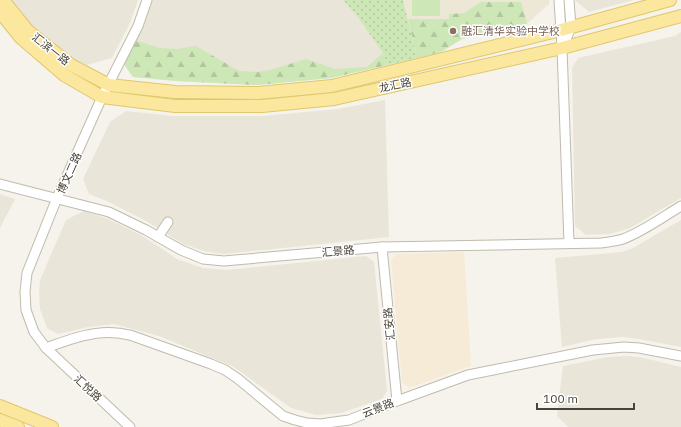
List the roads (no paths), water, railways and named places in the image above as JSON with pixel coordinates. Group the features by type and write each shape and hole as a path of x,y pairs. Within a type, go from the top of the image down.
{"main road":[{"name":"汇滨一路","path":"4,0 28,31 71,65 109,85"},
{"name":"龙汇路","path":"109,85 175,92 258,93 332,86 566,29 670,0"},
{"name":"汇滨一路","path":"0,12 21,38 64,75 102,97"},
{"name":"龙汇路","path":"102,97 175,106 262,106 334,99 562,48 681,16"},
{"path":"0,406 52,427"},
{"path":"0,420 18,427"}],"street":[{"name":"博文二路","path":"46,348 34,332 26,310 24,292 27,273 57,198 102,97 138,26 147,0"},
{"path":"559,0 566,29"},
{"path":"569,0 566,29 562,48 569,243"},
{"name":"汇景路","path":"0,184 109,212 146,230 181,250 203,259 224,261 382,248 612,242 637,233 681,206"},
{"path":"158,237 168,222"},
{"name":"汇安路","path":"382,248 397,401"},
{"name":"云景路","path":"46,348 91,334 116,333 130,335 225,370 283,416 307,423 349,420 468,375 593,350 624,347 639,348 681,356"},
{"name":"汇悦路","path":"46,348 130,427"}],"place":[{"name":"融汇清华实验中学校","path":"453,31"}]}
